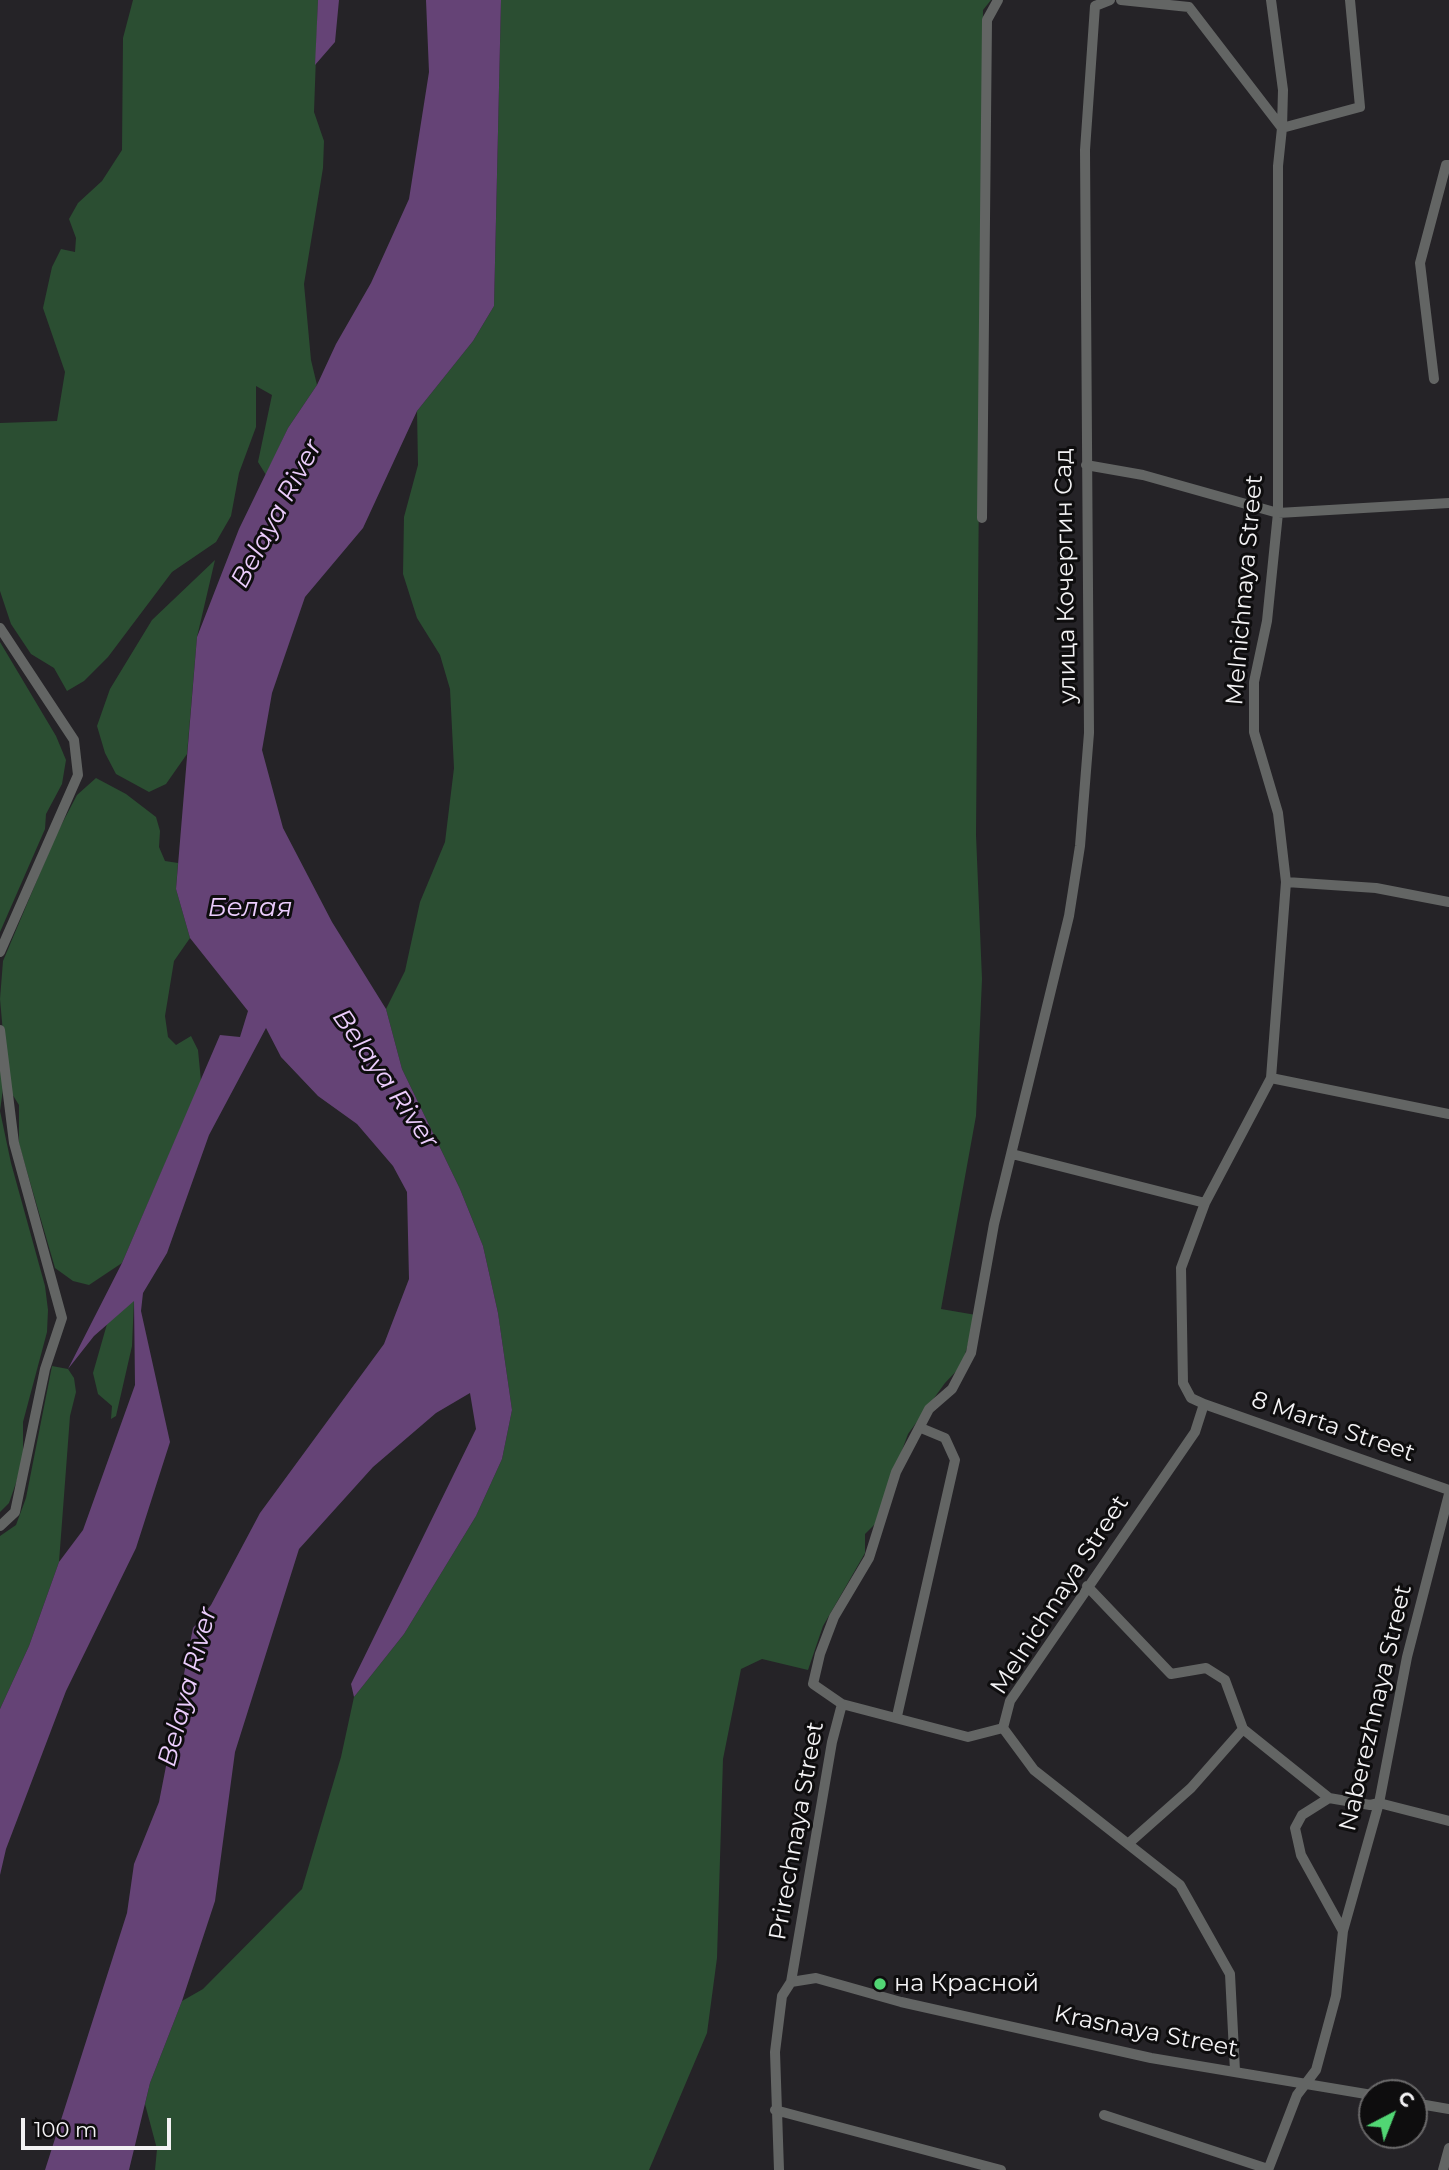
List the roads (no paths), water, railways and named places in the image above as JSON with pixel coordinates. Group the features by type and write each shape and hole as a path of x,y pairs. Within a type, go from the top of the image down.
{"street":[{"path":"982,518 987,20 998,0"},
{"name":"улица Кочергин Сад","path":"1012,1154 1069,916 1080,846 1089,733 1085,150 1095,6 1110,0"},
{"path":"1121,0 1189,7 1282,128 1360,107 1350,0"},
{"name":"Melnichnaya Street","path":"1235,2071 1230,1974 1180,1885 1034,1770 1003,1728 1010,1701 1195,1432 1204,1404 1191,1398 1183,1383 1181,1268 1205,1203 1271,1078 1286,882 1278,813 1254,732 1254,682 1267,621 1278,513 1278,166 1283,90 1271,0"},
{"path":"1434,379 1420,263 1446,165 1449,165"},
{"path":"1086,464 1143,475 1278,513 1449,503"},
{"path":"0,628 74,740 78,775 0,952"},
{"path":"1286,882 1376,888 1449,902"},
{"path":"0,1030 14,1143 62,1318 45,1368 15,1512 0,1526"},
{"path":"1271,1078 1449,1114"},
{"path":"1012,1154 1205,1203"},
{"name":"Prirechnaya Street","path":"779,2170 775,2052 782,1996 790,1982 832,1742 842,1704 814,1684 820,1654 834,1617 869,1558 896,1472 929,1409 952,1389 971,1353 994,1224 1012,1154"},
{"name":"8 Marta Street","path":"1204,1404 1449,1492"},
{"path":"897,1716 956,1460 945,1438 921,1428"},
{"name":"Naberezhnaya Street","path":"1104,2115 1268,2169 1297,2095 1316,2070 1336,1996 1343,1931 1379,1803 1407,1657 1449,1492"},
{"path":"1087,1586 1171,1674 1206,1668 1224,1680 1243,1729 1329,1798 1370,1805 1379,1803 1449,1821"},
{"path":"842,1704 897,1716 968,1737 1003,1728"},
{"path":"1129,1843 1191,1788 1243,1729"},
{"name":"Naberezhnaya Street","path":"1329,1798 1302,1815 1295,1828 1301,1855 1343,1931"},
{"name":"Krasnaya Street","path":"790,1982 816,1978 1066,2040 1151,2058 1358,2093"},
{"path":"1428,2105 1449,2109"},
{"path":"775,2110 1001,2170"},
{"path":"1444,2170 1449,2148"}],"water":[{"path":"318,0 339,0 335,42 315,65"},
{"name":"Белая","path":"426,0 501,0 494,306 473,341 417,411 363,528 305,597 272,693 262,750 283,828 332,922 386,1009 402,1069 460,1189 483,1246 498,1313 512,1410 502,1459 476,1516 404,1634 354,1697 351,1684 476,1429 470,1393 436,1413 373,1467 299,1549 235,1752 215,1901 182,2001 150,2083 129,2170 45,2170 127,1913 134,1864 159,1802 193,1628 211,1605 260,1513 384,1344 409,1279 407,1192 393,1166 357,1124 318,1096 281,1057 266,1028 209,1135 167,1253 143,1293 141,1311 170,1442 136,1548 66,1691 6,1849 0,1875 0,1709 29,1646 59,1562 83,1530 135,1385 134,1301 94,1336 68,1369 122,1263 220,1035 240,1037 248,1011 190,938 176,889 197,637 239,529 288,428 317,385 336,344 371,283 409,199 429,72"}],"place":[{"name":"на Красной","path":"880,1984"}],"water label":[{"name":"Belaya River","path":"277,514"},
{"name":"Belaya River","path":"385,1079"},
{"name":"Belaya River","path":"188,1687"}]}
